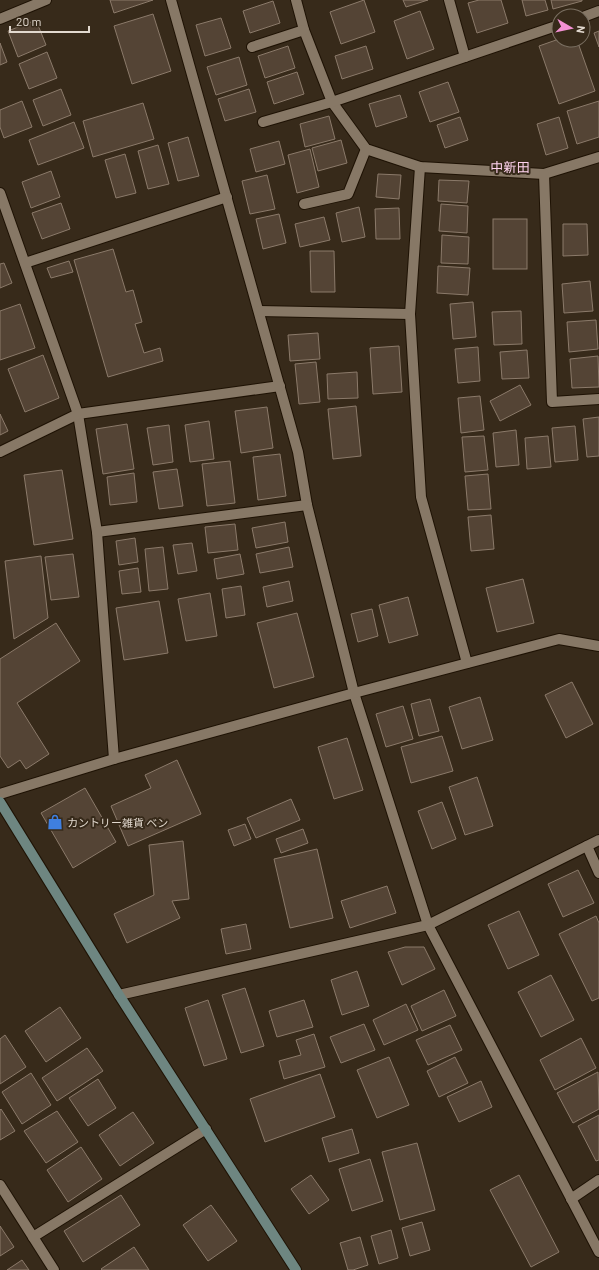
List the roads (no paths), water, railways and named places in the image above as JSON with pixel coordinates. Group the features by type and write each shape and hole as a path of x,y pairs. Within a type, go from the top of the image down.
{"street":[{"path":"0,19 46,0"},
{"path":"171,0 298,452 307,505 354,693 428,925 599,1252"},
{"path":"296,0 304,30 332,102 366,149 420,166 544,174 599,157"},
{"path":"448,0 465,57"},
{"path":"263,122 332,102 551,28"},
{"path":"252,47 304,30"},
{"path":"304,204 348,194 366,149"},
{"path":"420,166 410,314 421,497 467,663"},
{"path":"544,174 552,402 599,399"},
{"path":"0,194 78,414 97,532 114,759"},
{"path":"25,264 227,197"},
{"path":"259,311 410,314"},
{"path":"0,452 78,414 280,386"},
{"path":"97,532 307,505"},
{"path":"0,794 114,759 354,693 559,639 599,646"},
{"path":"0,802 119,995 296,1270"},
{"path":"119,995 428,925 599,840"},
{"path":"587,846 599,873"},
{"path":"33,1237 206,1129"},
{"path":"571,1199 599,1180"},
{"path":"0,1185 54,1270"}],"place":[{"name":"カントリー雑貨 ベン","path":"55,822"}],"district":[{"name":"中新田","path":"510,167"}]}
